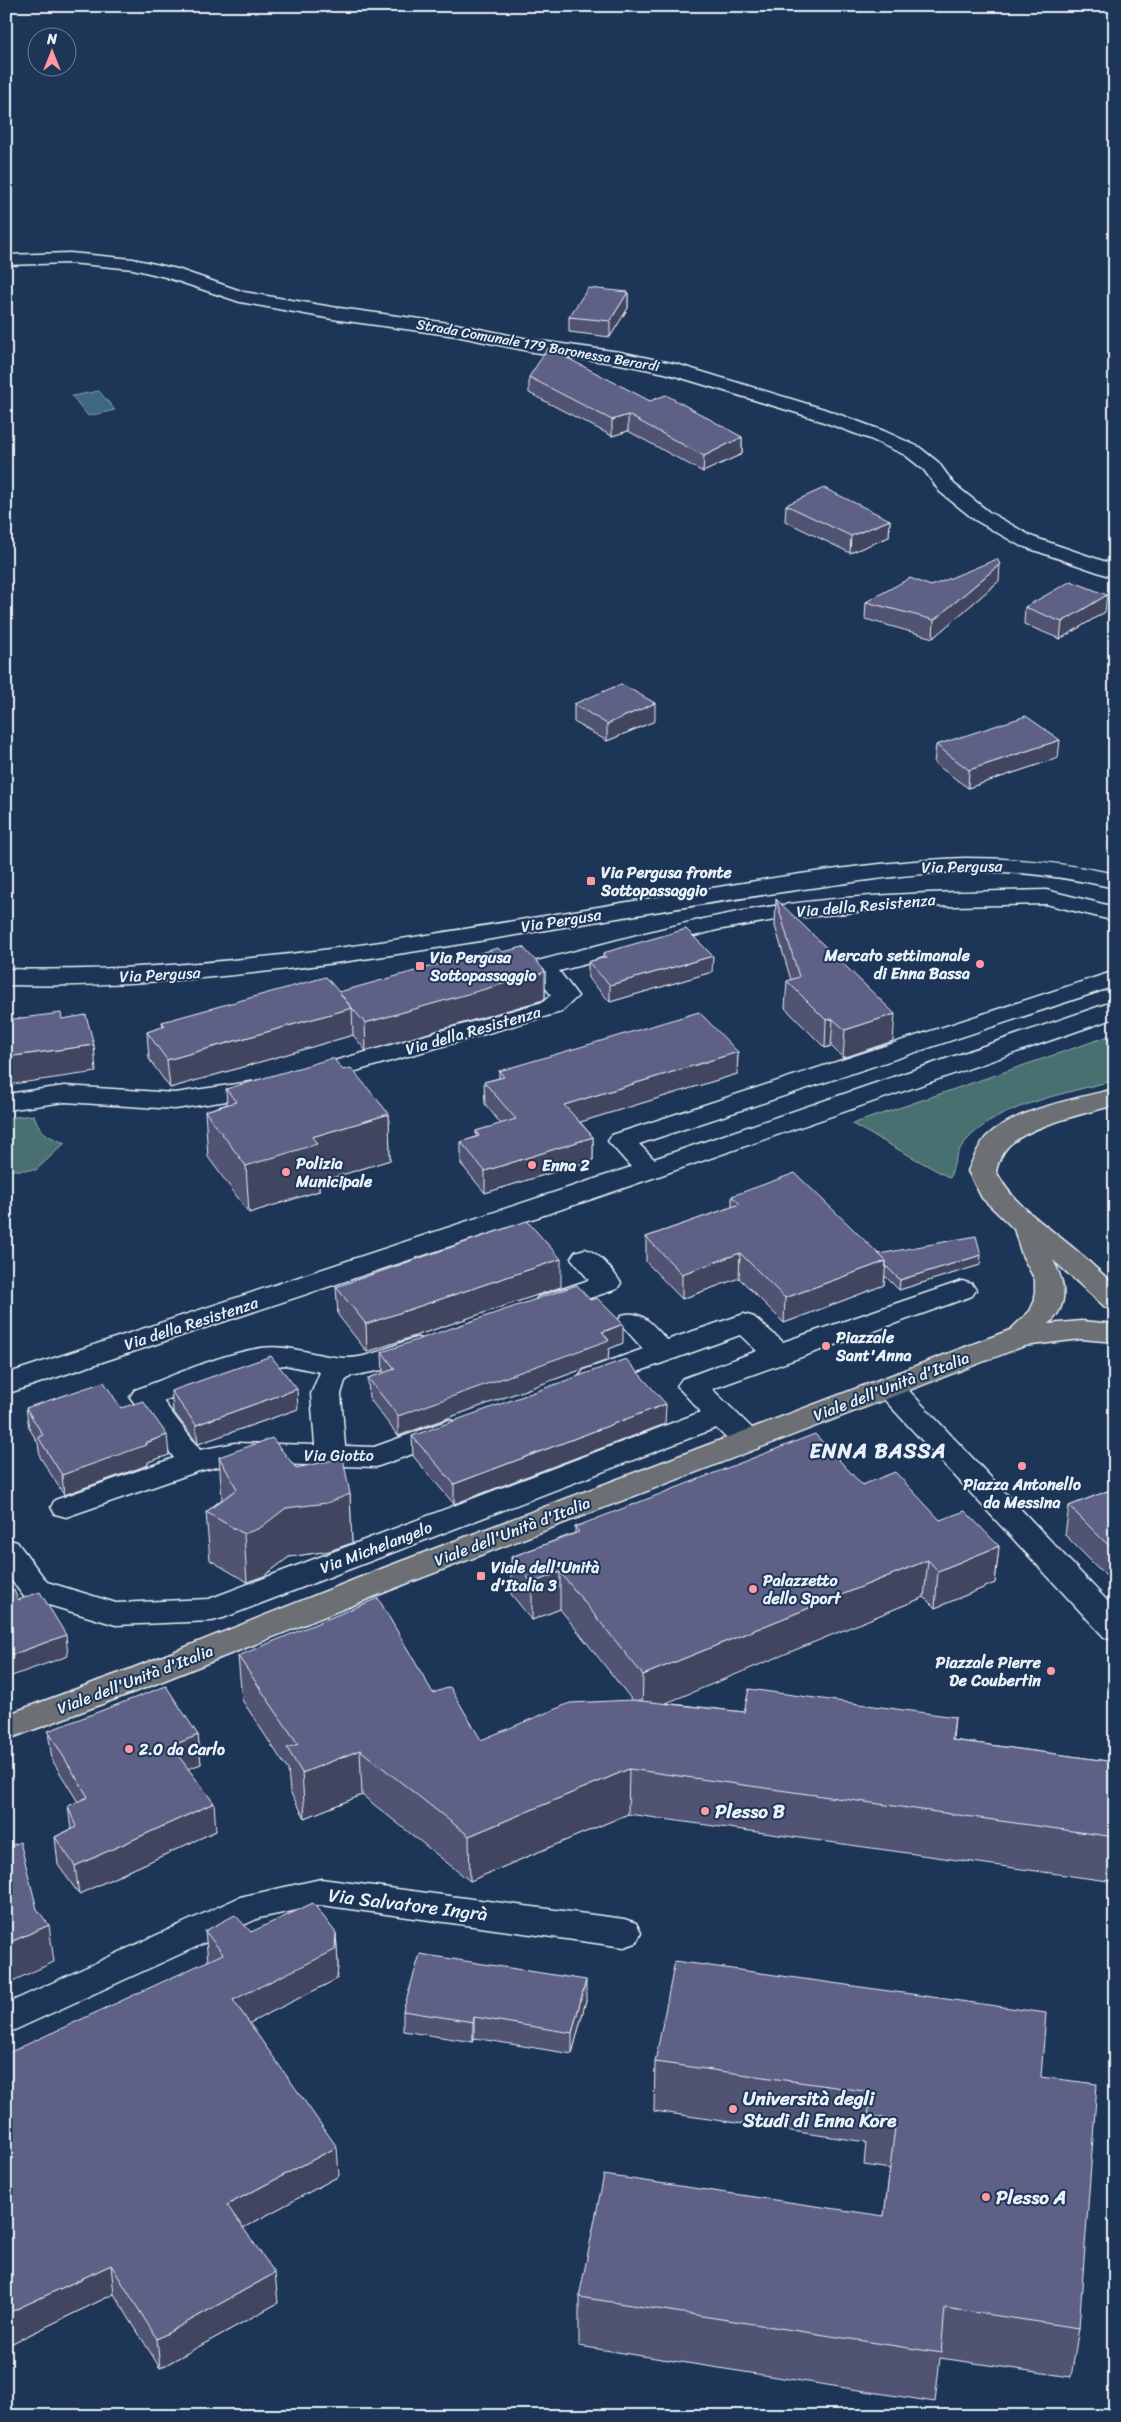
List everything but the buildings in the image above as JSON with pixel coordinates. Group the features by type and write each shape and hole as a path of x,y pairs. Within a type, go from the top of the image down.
{"main road":[{"path":"1115,1097 1037,1120 997,1141 989,1153 982,1171 992,1192 1027,1226 1056,1248 1115,1301"},
{"path":"1020,1337 1042,1315 1049,1300 1049,1280 1036,1255 1027,1226"},
{"path":"1020,1337 1082,1330 1115,1333"},
{"name":"Viale dell'Unità d'Italia","path":"6,1728 1020,1337"}],"street":[{"name":"Strada Comunale 179 Baronessa Berardi","path":"6,260 70,258 133,264 170,273 240,298 456,330 533,346 620,358 669,368 817,413 877,435 912,451 930,466 947,488 982,516 1026,541 1115,572"},
{"name":"Via Pergusa","path":"6,977 106,978 184,974 270,965 724,892 906,866 1009,865 1055,869 1115,882"},
{"name":"Via della Resistenza","path":"6,1102 65,1094 175,1101 275,1087 552,1008 565,996 543,967 716,924 765,915 908,900 1046,897 1115,914"},
{"path":"649,1170 621,1141 1115,978"},
{"name":"Via della Resistenza","path":"6,1384 649,1170 1115,1009"},
{"path":"523,1312 607,1283 585,1258"},
{"path":"747,1441 692,1386 962,1290"},
{"path":"632,1321 662,1352"},
{"path":"570,1386 744,1323 778,1354"},
{"path":"193,1462 145,1397 240,1363 274,1356 296,1356 344,1367 373,1363 438,1340"},
{"path":"331,1456 326,1394 332,1376 344,1367"},
{"path":"889,1387 1115,1629"},
{"name":"Via Michelangelo","path":"36,1590 116,1614 212,1610 721,1415"},
{"name":"Via Giotto","path":"66,1507 193,1462 235,1453 376,1457 478,1420"},
{"path":"6,1550 36,1590 6,1601"},
{"name":"Via Salvatore Ingrà","path":"6,2020 252,1906 321,1892 624,1933"}],"green space":[{"path":"1115,1034 1115,1080 1030,1103 989,1122 973,1134 960,1149 950,1178 852,1124"},
{"path":"34,1115 45,1133 65,1143 36,1170 6,1170 6,1118"}],"water":[{"path":"99,391 115,410 88,416 72,396"}],"place":[{"name":"Via Pergusa fronte Sottopassaggio","path":"591,881"},
{"name":"Mercato settimanale di Enna Bassa","path":"980,964"},
{"name":"Via Pergusa Sottopassaggio","path":"420,966"},
{"name":"Enna 2","path":"532,1165"},
{"name":"Polizia Municipale","path":"286,1172"},
{"name":"Piazzale Sant'Anna","path":"826,1346"},
{"name":"Piazza Antonello da Messina","path":"1022,1466"},
{"name":"Viale dell'Unità d'Italia 3","path":"481,1576"},
{"name":"Palazzetto dello Sport","path":"753,1589"},
{"name":"Piazzale Pierre De Coubertin","path":"1051,1671"},
{"name":"2.0 da Carlo","path":"129,1749"},
{"name":"Plesso B","path":"705,1811"},
{"name":"Università degli Studi di Enna Kore","path":"733,2109"},
{"name":"Plesso A","path":"986,2197"}],"district":[{"name":"ENNA BASSA","path":"878,1451"}]}
